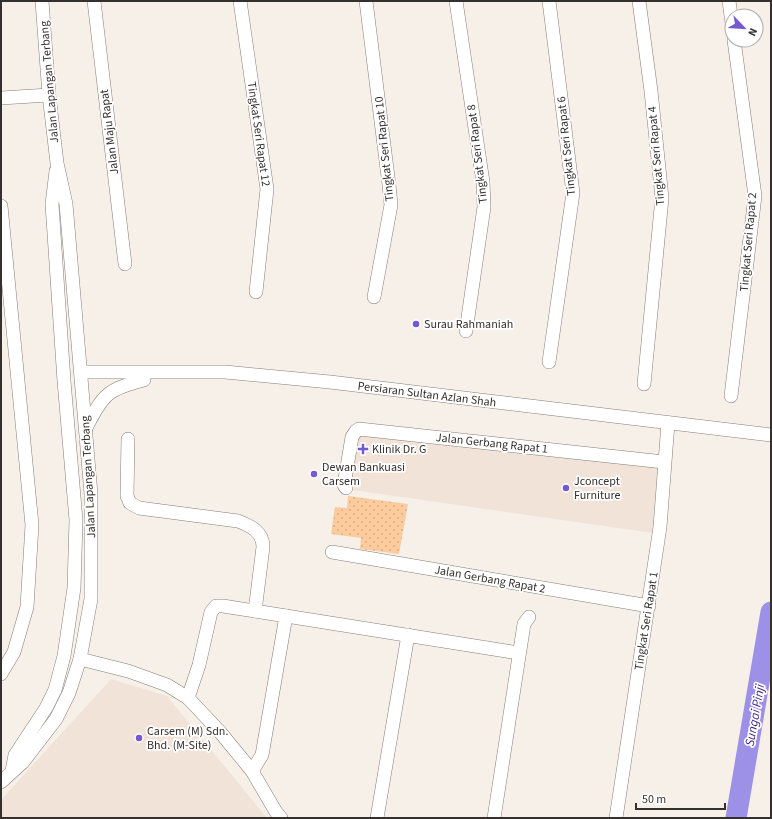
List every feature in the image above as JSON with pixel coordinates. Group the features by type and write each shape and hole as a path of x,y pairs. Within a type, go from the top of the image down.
{"street":[{"name":"Jalan Lapangan Terbang","path":"1,782 23,762 56,719 69,693 80,659 92,592 91,494 86,429 79,377 77,330 66,204 57,163 49,95 42,1"},
{"name":"Jalan Maju Rapat","path":"94,1 125,264"},
{"name":"Tingkat Seri Rapat 12","path":"240,1 267,189 256,292"},
{"name":"Tingkat Seri Rapat 10","path":"366,1 391,205 374,297"},
{"name":"Tingkat Seri Rapat 8","path":"456,1 482,182 484,206 466,331"},
{"name":"Tingkat Seri Rapat 6","path":"549,1 573,193 549,362"},
{"name":"Tingkat Seri Rapat 4","path":"638,1 651,91 662,198 644,384"},
{"name":"Tingkat Seri Rapat 2","path":"731,396 755,196 735,48"},
{"path":"1,98 49,95"},
{"name":"Jalan Lapangan Terbang","path":"12,771 15,755 46,708 55,690 64,656 74,593 76,528 52,204 57,163"},
{"path":"1,206 32,525 27,607 14,652 1,674"},
{"path":"55,253 68,356 79,377 73,475"},
{"path":"77,330 80,334 82,349 85,357 90,364 119,373"},
{"name":"Persiaran Sultan Azlan Shah","path":"79,377 119,373 225,372 330,382 763,437 771,443"},
{"name":"Persiaran Sultan Azlan Shah","path":"79,377 144,380 224,379 521,412 667,426"},
{"path":"86,429 101,400 118,387 144,380"},
{"name":"Tingkat Seri Rapat 1","path":"616,818 660,527 667,426"},
{"name":"Jalan Gerbang Rapat 1","path":"346,488 344,485 352,437 359,429 664,462"},
{"path":"128,439 127,496 130,503 140,508 238,521 258,532 263,540 263,547 254,611"},
{"name":"Jalan Gerbang Rapat 2","path":"332,552 648,606"},
{"path":"188,698 200,665 211,612 216,606 519,653"},
{"path":"252,771 262,754 286,616"},
{"path":"494,818 524,624 529,617"},
{"path":"68,628 73,650 80,659 128,671 167,685 188,698 220,732 252,771 281,818"},
{"path":"377,818 408,635"},
{"path":"55,690 66,670 80,659"}],"shaded area":[{"path":"355,427 672,468 660,534 346,489"},
{"path":"348,496 408,504 399,554 360,549 361,538 331,534 335,507 347,508"},
{"path":"111,679 167,696 267,818 1,818 1,800"}],"waterway":[{"name":"Sungai Pinji","path":"736,818 771,612"}],"place":[{"name":"Surau Rahmaniah","path":"416,324"},
{"name":"Klinik Dr. G","path":"363,449"},
{"name":"Dewan Bankuasi Carsem","path":"314,474"},
{"name":"Jconcept Furniture","path":"566,488"},
{"name":"Carsem (M) Sdn. Bhd. (M-Site)","path":"139,738"}]}
